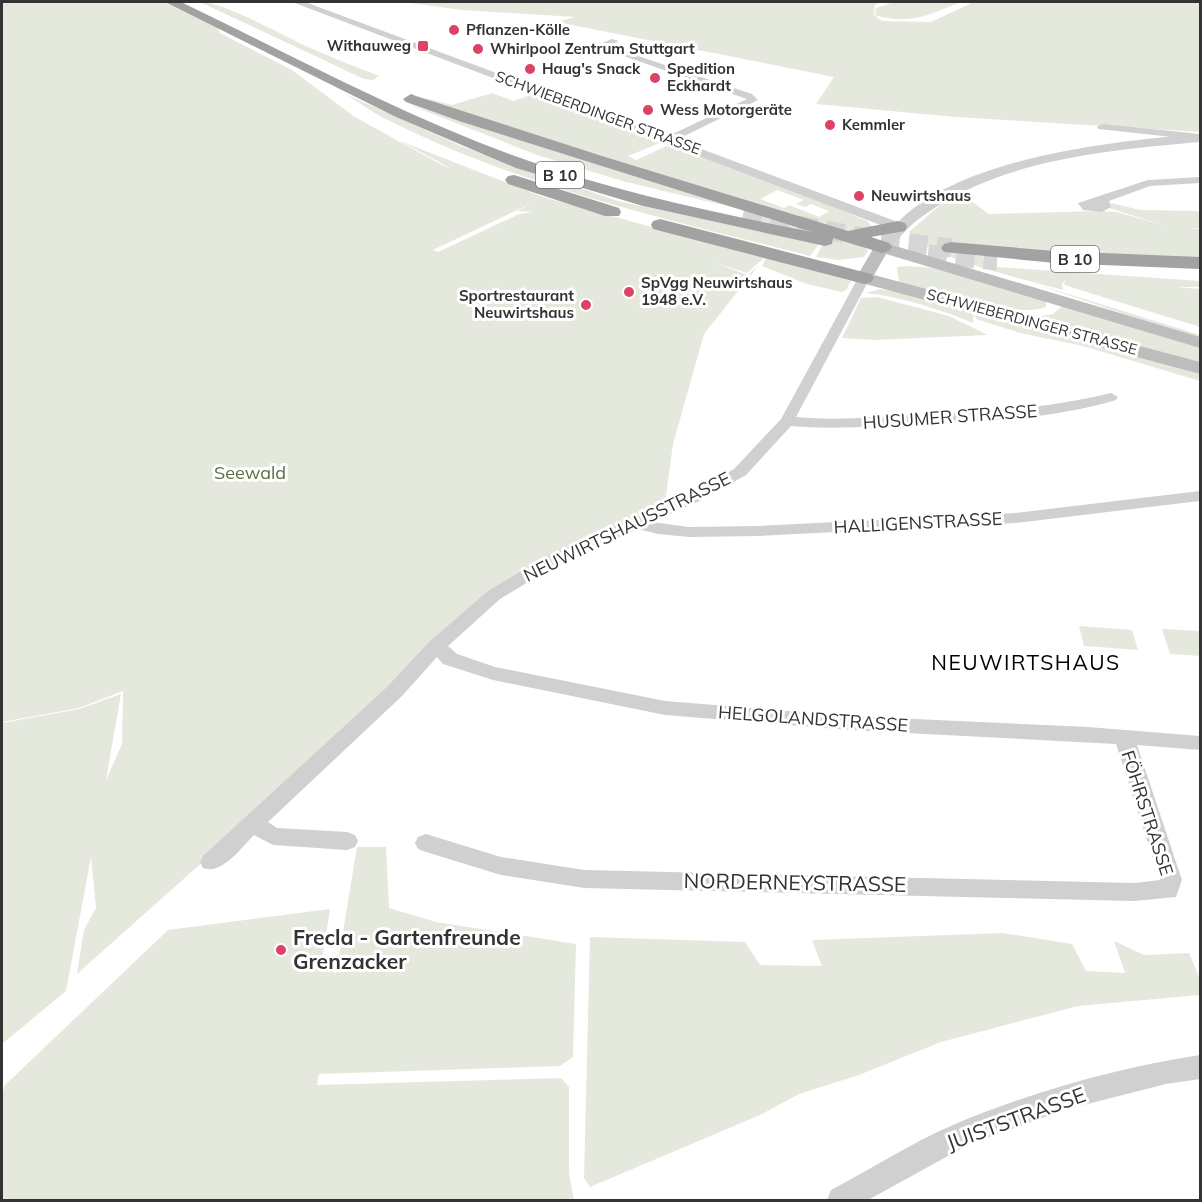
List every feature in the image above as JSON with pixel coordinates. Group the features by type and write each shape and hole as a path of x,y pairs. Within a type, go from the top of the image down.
{"highway":[{"name":"B 10","path":"172,2 308,64 503,145 633,188 743,215"},
{"name":"B 10","path":"190,2 424,124 542,170 650,204 832,236 865,234 898,227"},
{"name":"B 10","path":"308,64 370,82"},
{"name":"B 10","path":"308,64 314,78 391,126"},
{"name":"B 10","path":"397,93 479,123 832,236 872,263"},
{"name":"B 10","path":"494,173 557,196 765,252 872,263"},
{"name":"B 10","path":"951,248 1099,260 1200,263"},
{"name":"B 10","path":"997,261 1103,270 1200,273"}],"main road":[{"path":"872,263 905,264 965,271"},
{"name":"SCHWIEBERDINGER STRASSE","path":"872,263 965,271 1200,343"},
{"name":"SCHWIEBERDINGER STRASSE","path":"872,263 949,299 1200,368"},
{"path":"949,299 1041,314 1053,309 1056,304 1055,298"}],"street":[{"name":"SCHWIEBERDINGER STRASSE","path":"297,2 670,139 898,227"},
{"path":"615,40 599,46 744,94 753,100 670,139"},
{"path":"1102,127 1200,137"},
{"path":"872,263 898,227 936,199 988,175 1112,148 1200,137"},
{"path":"1102,200 1148,183 1200,180"},
{"name":"NEUWIRTSHAUSSTRASSE","path":"212,862 251,823 395,691 436,646 494,595 552,560 696,497 740,472 787,421 872,263"},
{"name":"HUSUMER STRASSE","path":"787,421 816,425 961,418 1075,407 1111,397"},
{"name":"HALLIGENSTRASSE","path":"636,523 658,529 688,532 768,530 1016,518 1200,496"},
{"name":"HELGOLANDSTRASSE","path":"436,646 450,658 493,673 665,708 849,723 1088,734 1200,742"},
{"name":"FÖHRSTRASSE","path":"1124,737 1171,880 1168,890"},
{"path":"251,823 273,836 348,841"},
{"name":"NORDERNEYSTRASSE","path":"426,843 501,866 584,879 1151,892 1168,890"},
{"name":"JUISTSTRASSE","path":"841,1200 960,1135 1064,1098 1166,1072 1200,1067"}],"green space":[{"name":"Seewald","path":"2,2 164,2 218,28 220,33 292,70 355,117 440,164 452,169 400,141 543,197 764,258 747,273 712,262 748,275 759,265 704,334 673,444 665,503 547,559 389,689 206,859 77,974 84,930 96,908 91,857 66,991 2,1044 2,723 79,709 121,694 106,780 122,744 123,691 79,708 2,722","holes":["534,202 517,211 532,212 519,214 438,252 433,250"]},
{"path":"200,2 210,3 238,13 310,48 379,76 373,80 364,79"},
{"path":"880,2 875,5 874,15 882,21 931,22 974,2 1200,2 1200,132 955,117 816,104 834,77 557,22 575,17 462,10 410,3"},
{"path":"894,2 961,2 909,19 875,15 876,8"},
{"path":"343,93 461,146 618,201 819,244 810,256 651,215 546,184 444,146 387,120"},
{"path":"492,93 513,101 534,94 662,142 628,156 636,160 669,145 784,186 867,221 873,228 851,232 441,107 425,98 452,105","holes":["777,190 804,200 796,204 805,207 811,204 829,211 819,217 789,205 784,208 760,199"]},
{"path":"405,103 748,211 626,182 537,155"},
{"path":"960,193 989,214 1117,212 1166,226 1109,208 1111,203 1140,210 1200,211 1200,228 1190,228 1200,229 1200,260 1087,255 949,242 947,252 996,258 997,267 1200,281 1200,287 1176,287 1200,289 1200,327 1064,285 1065,279 1062,285 1063,290 980,267 935,250 909,232 939,206"},
{"path":"751,210 857,242 868,250 864,257 838,260 816,257 827,236 742,219"},
{"path":"766,258 851,281 846,290 842,292 807,284 762,266"},
{"path":"897,267 933,268 1046,300 1046,307 1033,310 996,307 899,282"},
{"path":"1033,283 1200,335 1200,340"},
{"path":"880,289 891,291 893,289 1130,353 1200,374 1200,381 1083,346 1020,333 976,319 974,313 973,323 920,304 866,293"},
{"path":"877,297 949,316 988,335 875,340 842,338 861,298"},
{"path":"1063,305 1200,348 1200,363 1035,317 1053,314"},
{"path":"1079,626 1132,630 1138,650 1084,646"},
{"path":"1162,629 1200,631 1200,656 1170,654"},
{"path":"357,847 386,847 389,908 436,922 576,944 573,1057 560,1066 319,1074 317,1085 561,1078 569,1087 569,1174 574,1200 2,1200 2,1095 5,1085 168,930 330,909 322,960 336,974"},
{"path":"1003,933 1072,944 1086,971 1125,973 1114,941 1144,955 1189,953 1200,979 1200,995 1078,1006 941,1042 859,1075 799,1094 760,1115 590,1187 584,1178 590,937 745,942 760,965 822,966 812,940"}],"tunnel":[{"path":"743,215 874,239 951,248"},
{"path":"928,254 997,261"}],"place":[{"name":"Pflanzen-Kölle","path":"454,30"},
{"name":"Withauweg","path":"423,46"},
{"name":"Whirlpool Zentrum Stuttgart","path":"478,49"},
{"name":"Haug's Snack","path":"530,69"},
{"name":"Spedition Eckhardt","path":"655,78"},
{"name":"Wess Motorgeräte","path":"648,110"},
{"name":"Kemmler","path":"830,125"},
{"name":"Neuwirtshaus","path":"859,196"},
{"name":"SpVgg Neuwirtshaus 1948 e.V.","path":"629,292"},
{"name":"Sportrestaurant Neuwirtshaus","path":"586,305"},
{"name":"Frecla - Gartenfreunde Grenzacker","path":"281,950"}],"district":[{"name":"NEUWIRTSHAUS","path":"1026,663"}]}
